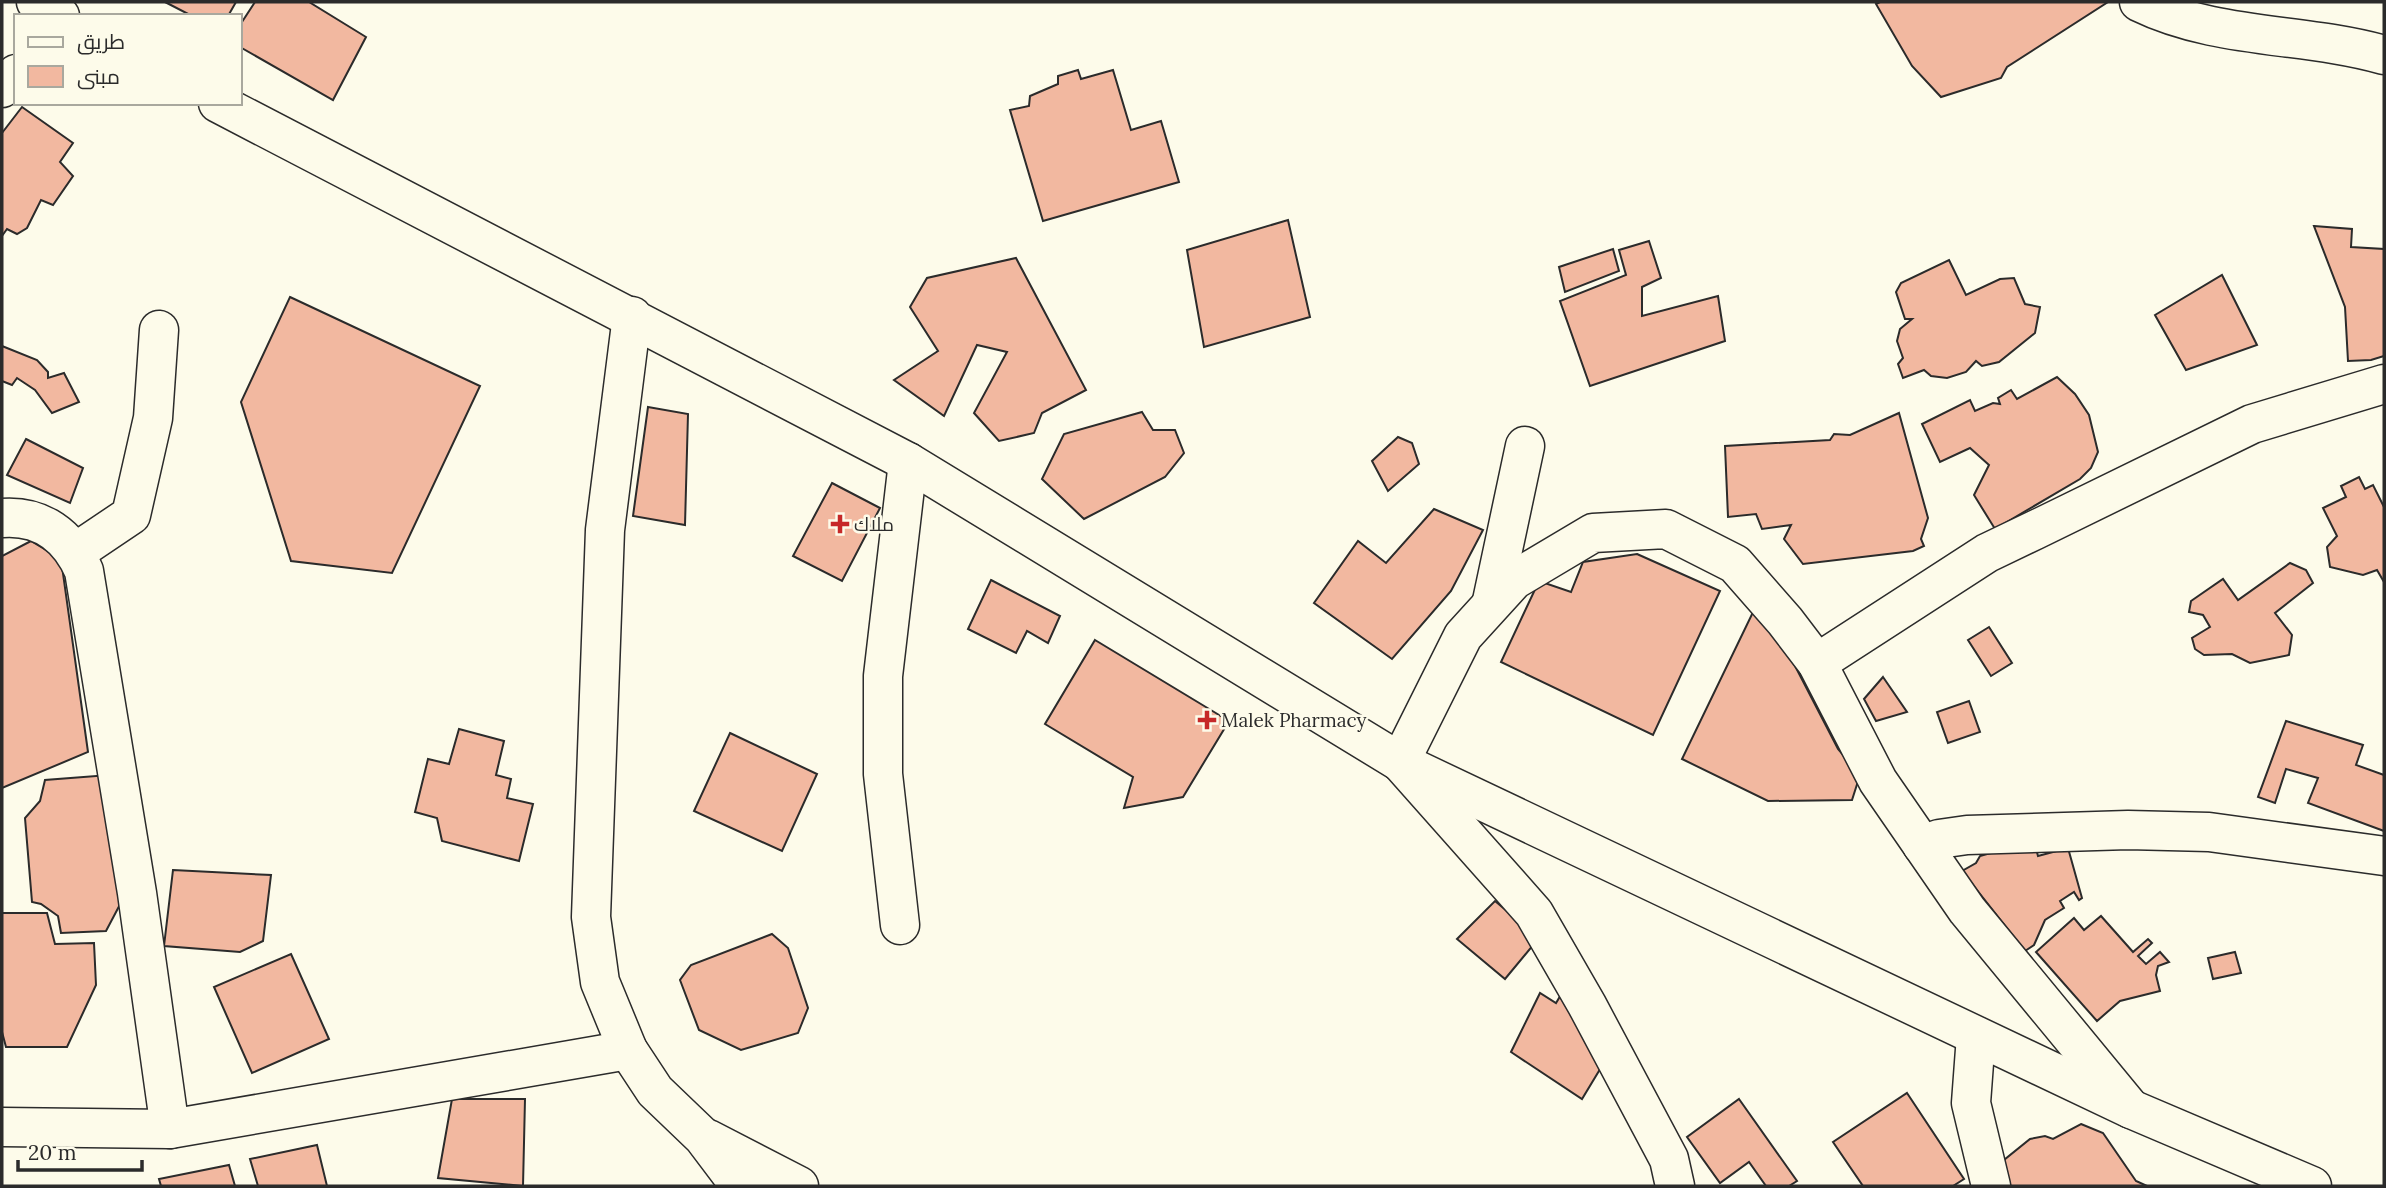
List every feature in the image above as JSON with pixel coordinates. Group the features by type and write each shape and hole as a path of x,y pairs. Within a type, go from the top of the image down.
{"main road":[{"path":"36,2 57,14"},
{"path":"2139,2 2194,24 2300,42 2350,45 2384,55"},
{"path":"222,105 632,316 908,462 1400,762 2131,1109 2312,1186"},
{"path":"632,316 605,530 591,917 600,982 628,1050 655,1091 703,1137 740,1186"},
{"path":"76,552 131,515 153,418 159,330"},
{"path":"1816,663 1986,553 2252,424 2384,384"},
{"path":"1492,601 1525,446"},
{"path":"900,925 883,774 883,676 908,462"},
{"path":"2,518 33,520 58,532 76,552 84,571 135,880 170,1129"},
{"path":"1400,762 1463,636 1492,601 1514,580 1592,533 1666,529 1735,564 1816,663 1878,782 1967,910 2131,1109"},
{"path":"1400,762 1534,913 1587,1005 1669,1159 1675,1186"},
{"path":"1922,845 1939,839 1967,835 2128,830 2209,832 2384,856"},
{"path":"1976,1036 1971,1103 1991,1186"},
{"path":"2,1127 170,1129 628,1050"},
{"path":"703,1137 799,1186"}],"building":[{"path":"165,2 236,2 229,14 188,14"},
{"path":"255,2 309,2 366,37 333,100 242,48 242,22"},
{"path":"2108,2 2007,67 2001,78 1941,97 1912,66 1876,4"},
{"path":"1078,70 1081,79 1113,70 1131,130 1161,121 1179,182 1043,221 1010,110 1029,106 1030,96 1058,84 1058,76"},
{"path":"22,107 73,143 60,162 73,176 53,205 41,200 27,228 17,234 7,229 2,236 2,133"},
{"path":"1288,220 1310,317 1204,347 1187,250"},
{"path":"2314,226 2352,229 2351,247 2384,249 2384,356 2371,360 2348,361 2345,307"},
{"path":"1649,241 1661,278 1642,287 1642,316 1718,296 1725,341 1590,386 1560,301 1626,275 1619,250"},
{"path":"1613,249 1619,271 1565,292 1559,267"},
{"path":"1016,258 1086,390 1042,413 1034,433 999,441 974,413 1007,352 977,345 944,416 894,380 938,351 910,307 927,278"},
{"path":"1949,260 1966,295 2000,279 2014,278 2025,304 2040,307 2035,333 1999,362 1982,366 1976,361 1966,372 1947,378 1931,376 1924,370 1903,378 1898,364 1903,358 1897,341 1900,329 1912,319 1905,319 1896,292 1901,283"},
{"path":"2222,275 2257,345 2186,370 2155,315"},
{"path":"290,297 480,386 392,573 291,561 241,402"},
{"path":"2,346 37,360 48,372 48,378 64,373 79,402 52,413 35,390 17,378 12,385 2,381"},
{"path":"2057,377 2075,394 2089,415 2098,452 2091,468 2080,479 1995,529 1974,495 1989,465 1970,448 1940,462 1922,424 1970,400 1975,411 1993,403 2000,404 1998,398 2011,390 2017,399"},
{"path":"648,407 688,414 685,525 633,516"},
{"path":"1142,412 1153,430 1175,430 1184,453 1165,477 1084,519 1042,479 1064,434"},
{"path":"1899,413 1928,518 1921,539 1924,546 1913,551 1803,564 1784,539 1791,525 1762,529 1756,514 1728,517 1725,446 1830,440 1834,434 1850,435"},
{"path":"1398,437 1412,443 1419,464 1388,491 1372,461"},
{"path":"26,439 83,468 70,503 7,475"},
{"path":"2359,477 2365,489 2373,485 2384,507 2384,582 2377,570 2363,575 2330,567 2327,547 2337,536 2323,508 2346,497 2341,486"},
{"path":"832,483 880,508 842,581 793,556"},
{"path":"1434,509 1483,530 1451,591 1392,659 1314,603 1358,541 1386,563"},
{"path":"31,541 61,559 88,752 2,788 2,556"},
{"path":"1637,554 1720,591 1653,735 1501,662 1539,581 1571,592 1583,562"},
{"path":"2290,563 2306,570 2313,583 2275,613 2292,635 2289,655 2250,663 2232,654 2204,655 2195,649 2192,638 2210,627 2203,615 2189,612 2191,601 2223,579 2238,600"},
{"path":"991,580 1060,616 1048,643 1027,631 1016,653 968,629"},
{"path":"1755,608 1778,633 1838,749 1860,775 1852,800 1768,801 1682,759"},
{"path":"1989,627 2012,663 1991,676 1968,640"},
{"path":"1095,640 1229,721 1183,797 1124,808 1133,777 1045,724"},
{"path":"1883,677 1907,712 1876,721 1864,699"},
{"path":"1969,701 1980,732 1948,743 1937,712"},
{"path":"2286,721 2363,745 2356,765 2384,775 2384,831 2308,803 2318,778 2286,769 2275,803 2258,797"},
{"path":"459,729 504,741 496,775 511,779 507,798 533,804 519,861 442,841 437,818 415,812 428,759 449,764"},
{"path":"730,733 817,774 782,851 694,811"},
{"path":"109,775 125,895 106,931 61,933 58,916 41,904 32,902 25,818 40,801 45,780"},
{"path":"2034,841 2038,856 2068,848 2082,898 2079,900 2074,892 2060,901 2064,908 2045,920 2034,945 2025,951 1962,871 1976,863 1980,856"},
{"path":"173,870 271,875 263,941 240,952 164,946"},
{"path":"1495,901 1539,938 1505,979 1457,939"},
{"path":"2,913 47,913 55,944 94,943 96,985 67,1047 6,1047 2,1032"},
{"path":"2101,916 2133,952 2148,939 2152,943 2138,956 2146,964 2160,952 2169,962 2158,966 2156,975 2160,991 2120,1001 2097,1021 2036,952 2074,918 2084,930"},
{"path":"772,934 788,948 808,1008 798,1033 741,1050 699,1030 680,980 691,965"},
{"path":"2235,952 2241,973 2213,979 2208,958"},
{"path":"291,954 329,1039 252,1073 214,987"},
{"path":"1568,983 1608,1056 1582,1099 1511,1052 1540,993 1556,1003"},
{"path":"1907,1093 1964,1179 1953,1186 1863,1186 1833,1142"},
{"path":"452,1099 525,1099 523,1186 438,1178"},
{"path":"1739,1099 1797,1181 1789,1186 1766,1186 1749,1162 1720,1183 1687,1137"},
{"path":"2081,1124 2103,1133 2136,1181 2147,1186 2011,1186 1998,1170 2004,1160 2030,1139 2045,1136 2053,1139"},
{"path":"317,1145 327,1186 258,1186 250,1159"},
{"path":"229,1165 235,1186 161,1186 159,1179"}],"place":[{"name":"ملاك","path":"840,524"},
{"name":"Malek Pharmacy","path":"1207,720"}]}
